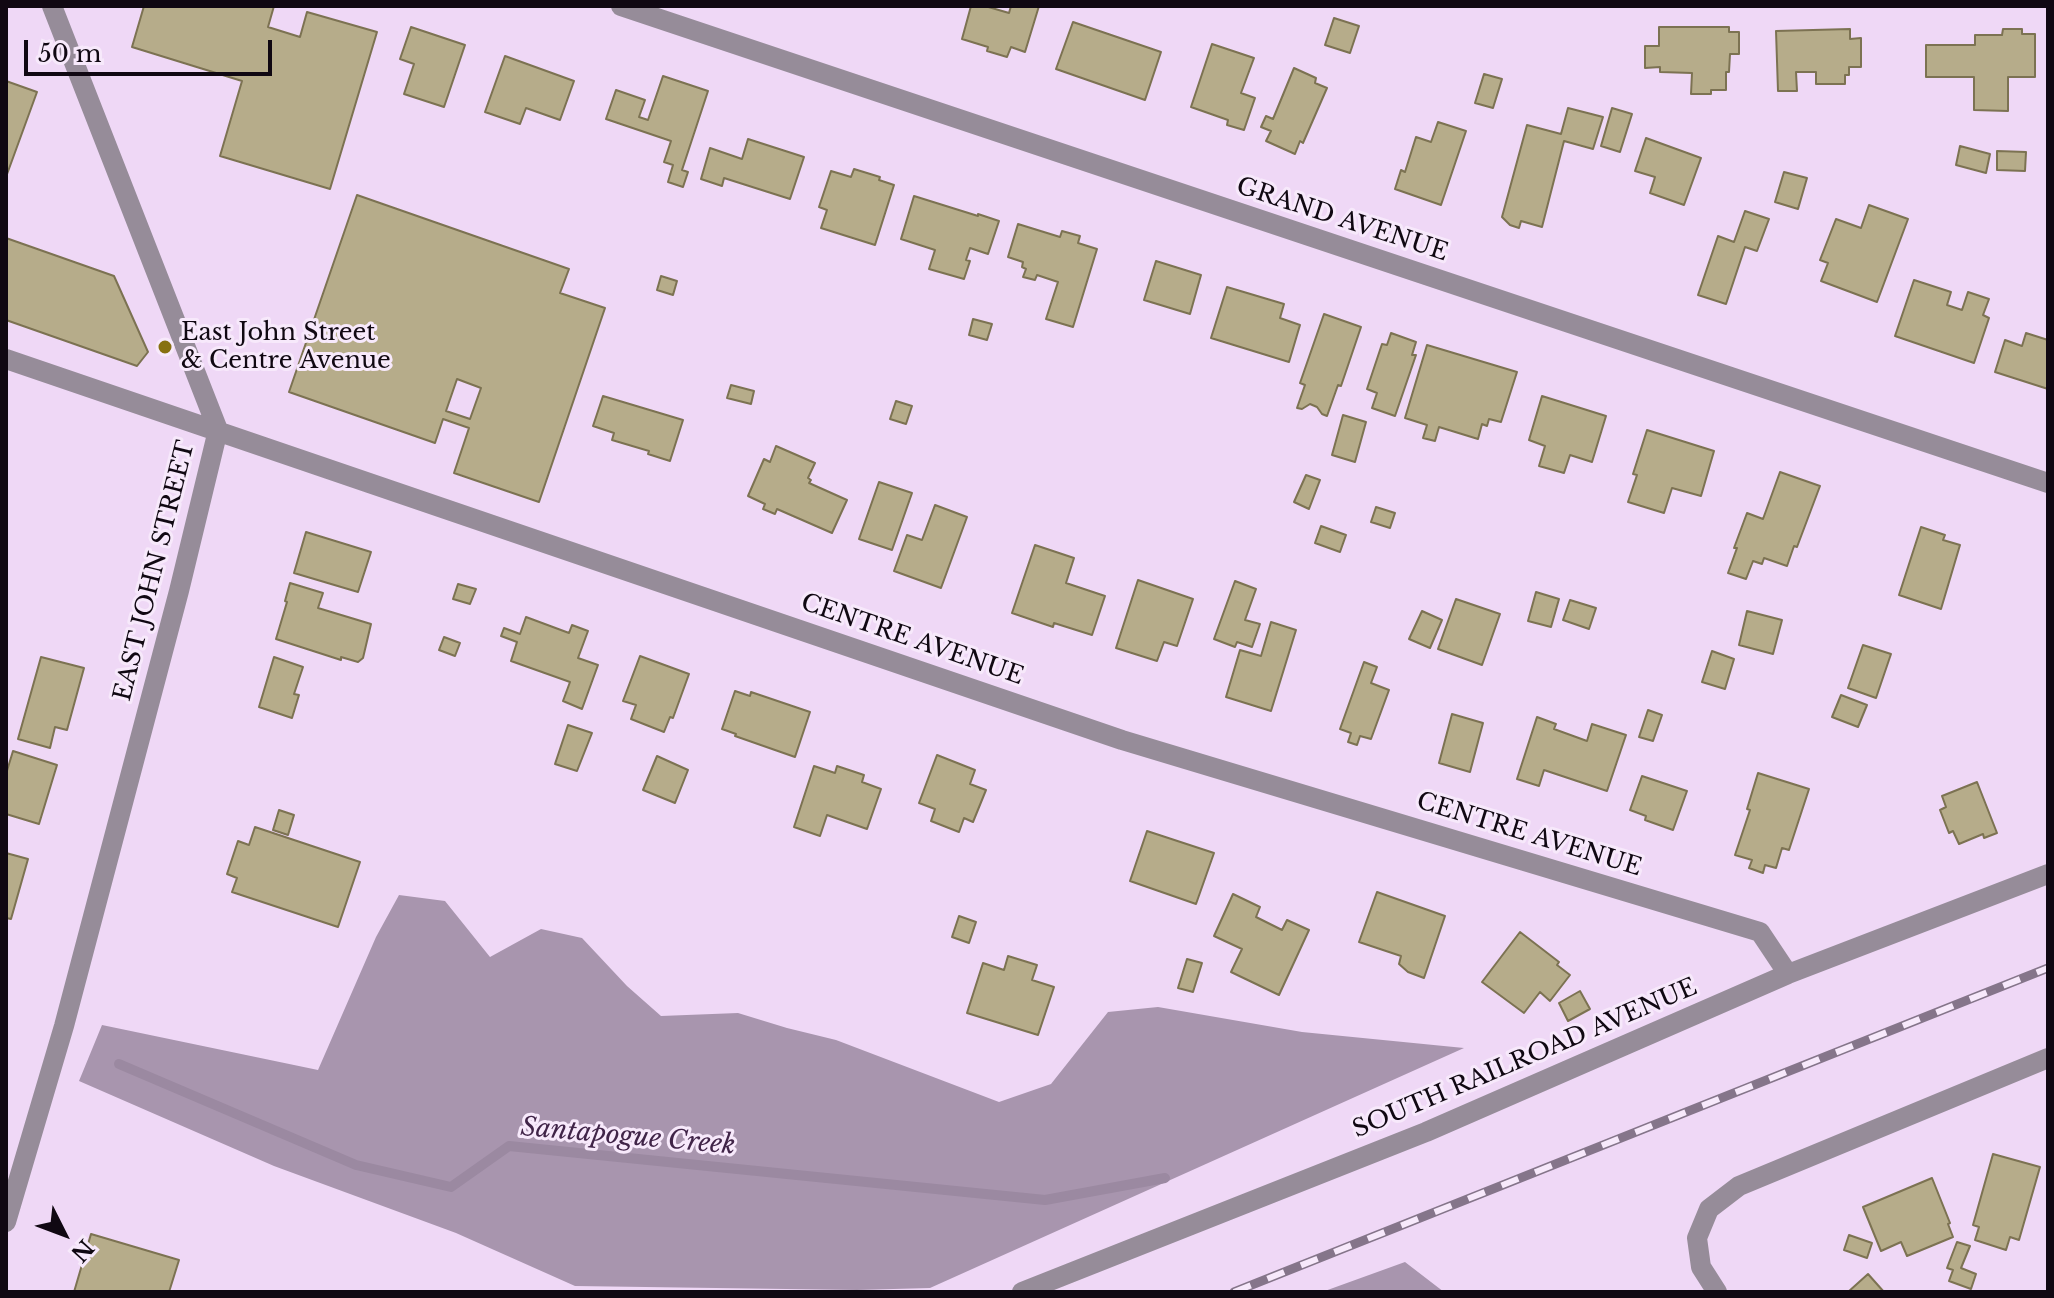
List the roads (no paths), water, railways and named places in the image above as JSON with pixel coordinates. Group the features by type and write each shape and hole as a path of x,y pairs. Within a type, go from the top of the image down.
{"street":[{"name":"EAST JOHN STREET","path":"6,1222 64,1026 179,591 218,430 52,6"},
{"name":"GRAND AVENUE","path":"621,6 2048,483"},
{"name":"CENTRE AVENUE","path":"6,359 1122,740 1760,932 1788,974"},
{"name":"SOUTH RAILROAD AVENUE","path":"1022,1292 1426,1132 1788,974 2048,874"},
{"path":"1717,1292 1701,1267 1697,1238 1709,1209 1739,1186 2048,1058"}],"waterway":[{"name":"Santapogue Creek","path":"119,1064 356,1165 451,1187 509,1146 1045,1200 1165,1178"}],"railway":[{"path":"1234,1292 2048,968"}],"place":[{"name":"East John Street & Centre Avenue","path":"165,347"}]}
